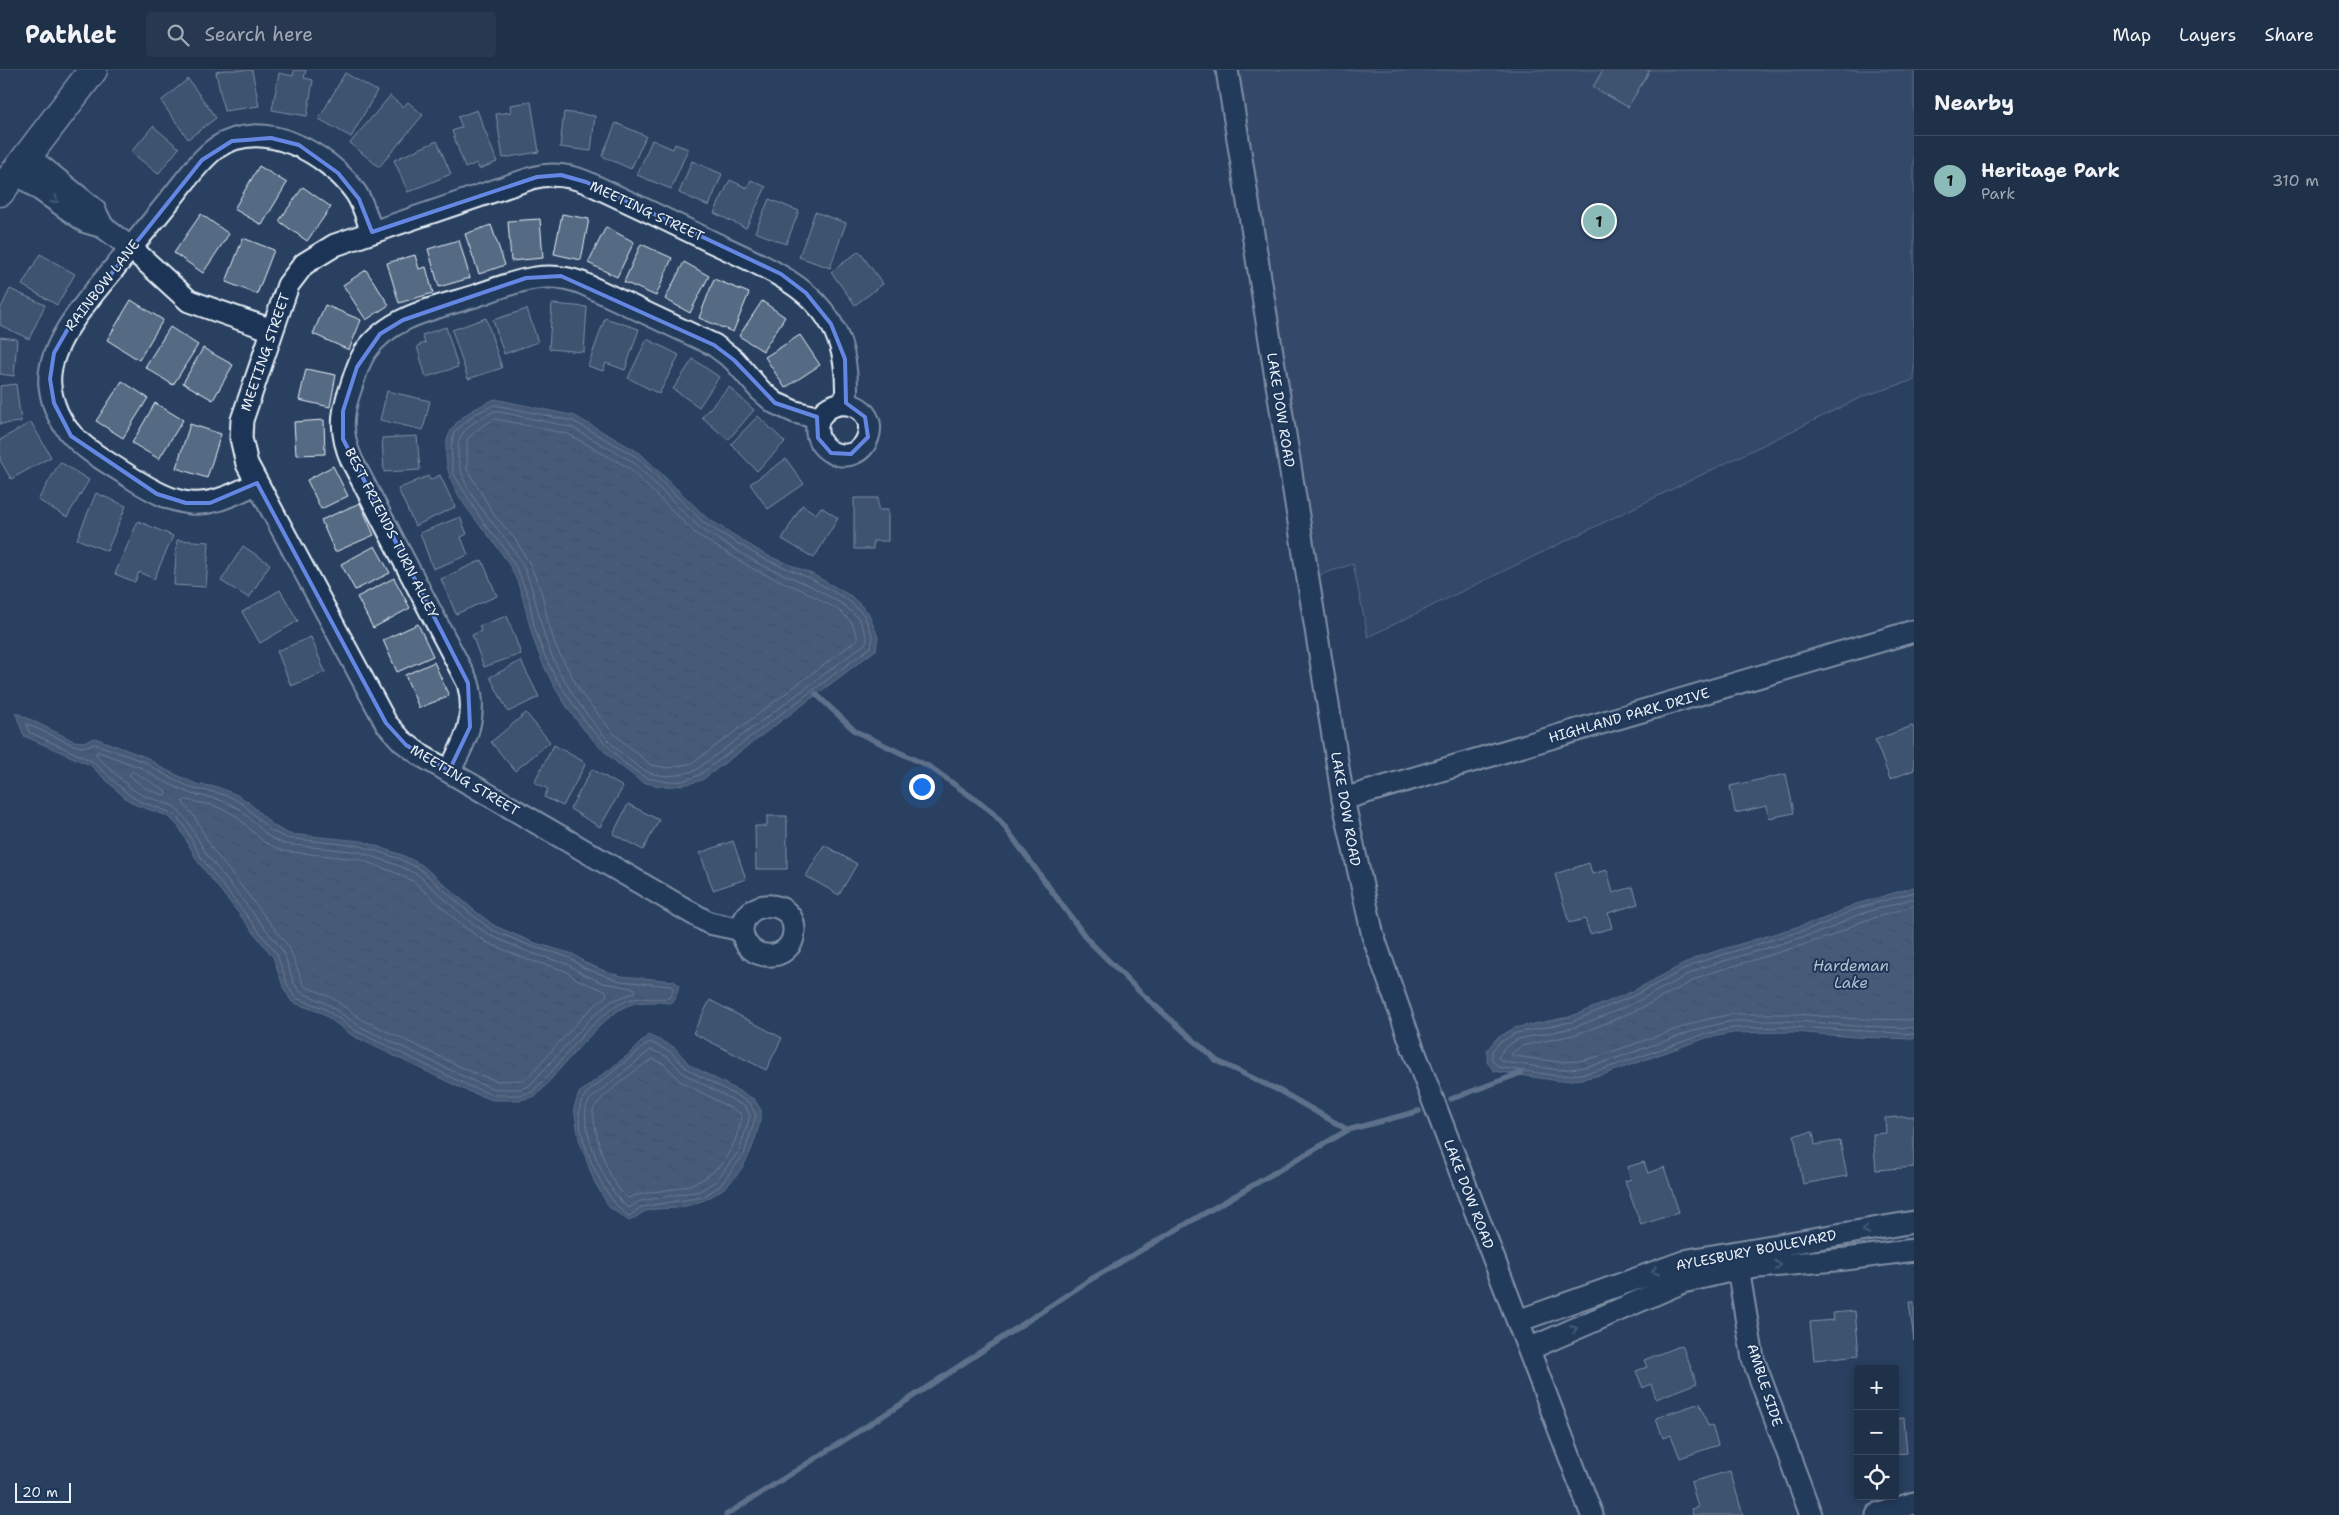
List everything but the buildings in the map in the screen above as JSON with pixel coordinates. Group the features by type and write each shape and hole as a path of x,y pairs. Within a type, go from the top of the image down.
{"main road":[{"path":"14,173 92,70"}],"street":[{"name":"LAKE DOW ROAD","path":"1227,70 1343,799 1373,936 1411,1044 1530,1349 1592,1515"},
{"name":"RAINBOW LANE","path":"257,483 233,496 210,503 186,503 157,494 84,447 65,428 54,403 50,386 54,353 69,327 202,160 224,144 250,138 270,138 290,141 307,150 338,173 359,199 372,232"},
{"path":"14,173 86,222 103,227 131,248 189,301 272,330"},
{"name":"MEETING STREET","path":"742,930 709,922 406,745 386,722 257,483 243,453 241,426 247,402 288,285 300,268 329,248 372,232 537,176 554,175 577,178 793,282 817,304 839,340 847,372 846,403"},
{"name":"BEST FRIENDS TURN ALLEY","path":"449,771 463,746 470,727 471,708 468,683 352,461 343,439 343,411 355,375 365,352 380,334 403,320 526,278 561,276 582,283 714,345 734,360 760,390 775,403 796,412 819,418"},
{"path":"846,403 860,410 868,424 866,440 855,452 839,455 825,448 817,434 819,418 830,406 846,403"},
{"name":"HIGHLAND PARK DRIVE","path":"1343,799 1914,631"},
{"name":"AYLESBURY BOULEVARD","path":"1530,1349 1736,1260 1914,1222"},
{"name":"AYLESBURY BOULEVARD","path":"1518,1321 1669,1266 1736,1260 1846,1259 1914,1250"},
{"name":"AMBLE SIDE","path":"1736,1260 1756,1369 1811,1515"},
{"path":"1877,1515 1914,1503"}],"highlighted area":[{"path":"271,138 299,145 338,173 359,199 372,232 537,177 561,175 586,182 781,274 806,293 831,324 845,359 846,403 865,417 868,437 851,454 831,453 818,438 817,417 775,403 734,360 714,345 561,276 526,278 403,320 380,334 357,367 343,411 343,439 468,683 470,727 449,771 406,745 386,723 257,483 210,503 186,503 157,494 71,436 54,403 50,379 54,353 69,327 202,160 232,141"}],"shaded area":[{"path":"1229,70 1914,70 1914,380 1864,396 1368,637 1353,564 1298,582"}],"water":[{"path":"495,399 575,416 640,453 707,518 764,554 812,574 851,596 868,612 878,637 876,650 702,780 667,786 653,785 640,780 601,749 565,704 546,671 539,654 514,574 505,558 460,498 452,482 447,465 446,446 452,429 463,416"},
{"path":"15,712 74,741 83,742 95,738 148,758 162,768 196,784 217,787 235,794 247,801 274,826 289,834 362,841 402,855 422,865 495,926 535,943 573,954 586,963 607,972 621,976 674,981 679,985 675,1000 671,1003 650,1002 634,1004 618,1011 594,1032 536,1096 520,1100 493,1100 467,1091 353,1036 322,1013 292,1002 284,989 273,957 198,862 179,827 168,816 136,805 125,798 90,765 24,736"},
{"name":"Hardeman Lake","path":"1914,887 1914,1039 1854,1037 1795,1032 1733,1033 1706,1038 1605,1074 1559,1081 1494,1071 1487,1062 1487,1050 1496,1039 1514,1028 1569,1017 1631,992 1697,957 1823,919 1853,905"},
{"path":"648,1035 674,1047 690,1065 754,1099 761,1110 761,1116 757,1134 744,1165 724,1188 711,1197 695,1204 676,1208 649,1210 629,1221 609,1207 594,1181 579,1139 574,1108 579,1093 628,1055"}],"waterway":[{"path":"816,694 855,731 930,767 990,810 1002,823 1087,939 1142,994 1217,1061 1282,1092 1348,1130"},
{"path":"1451,1099 1521,1073"},
{"path":"726,1515 903,1403 1088,1281 1348,1130 1419,1111"}],"place":[{"name":"Heritage Park","path":"1599,221"}]}
